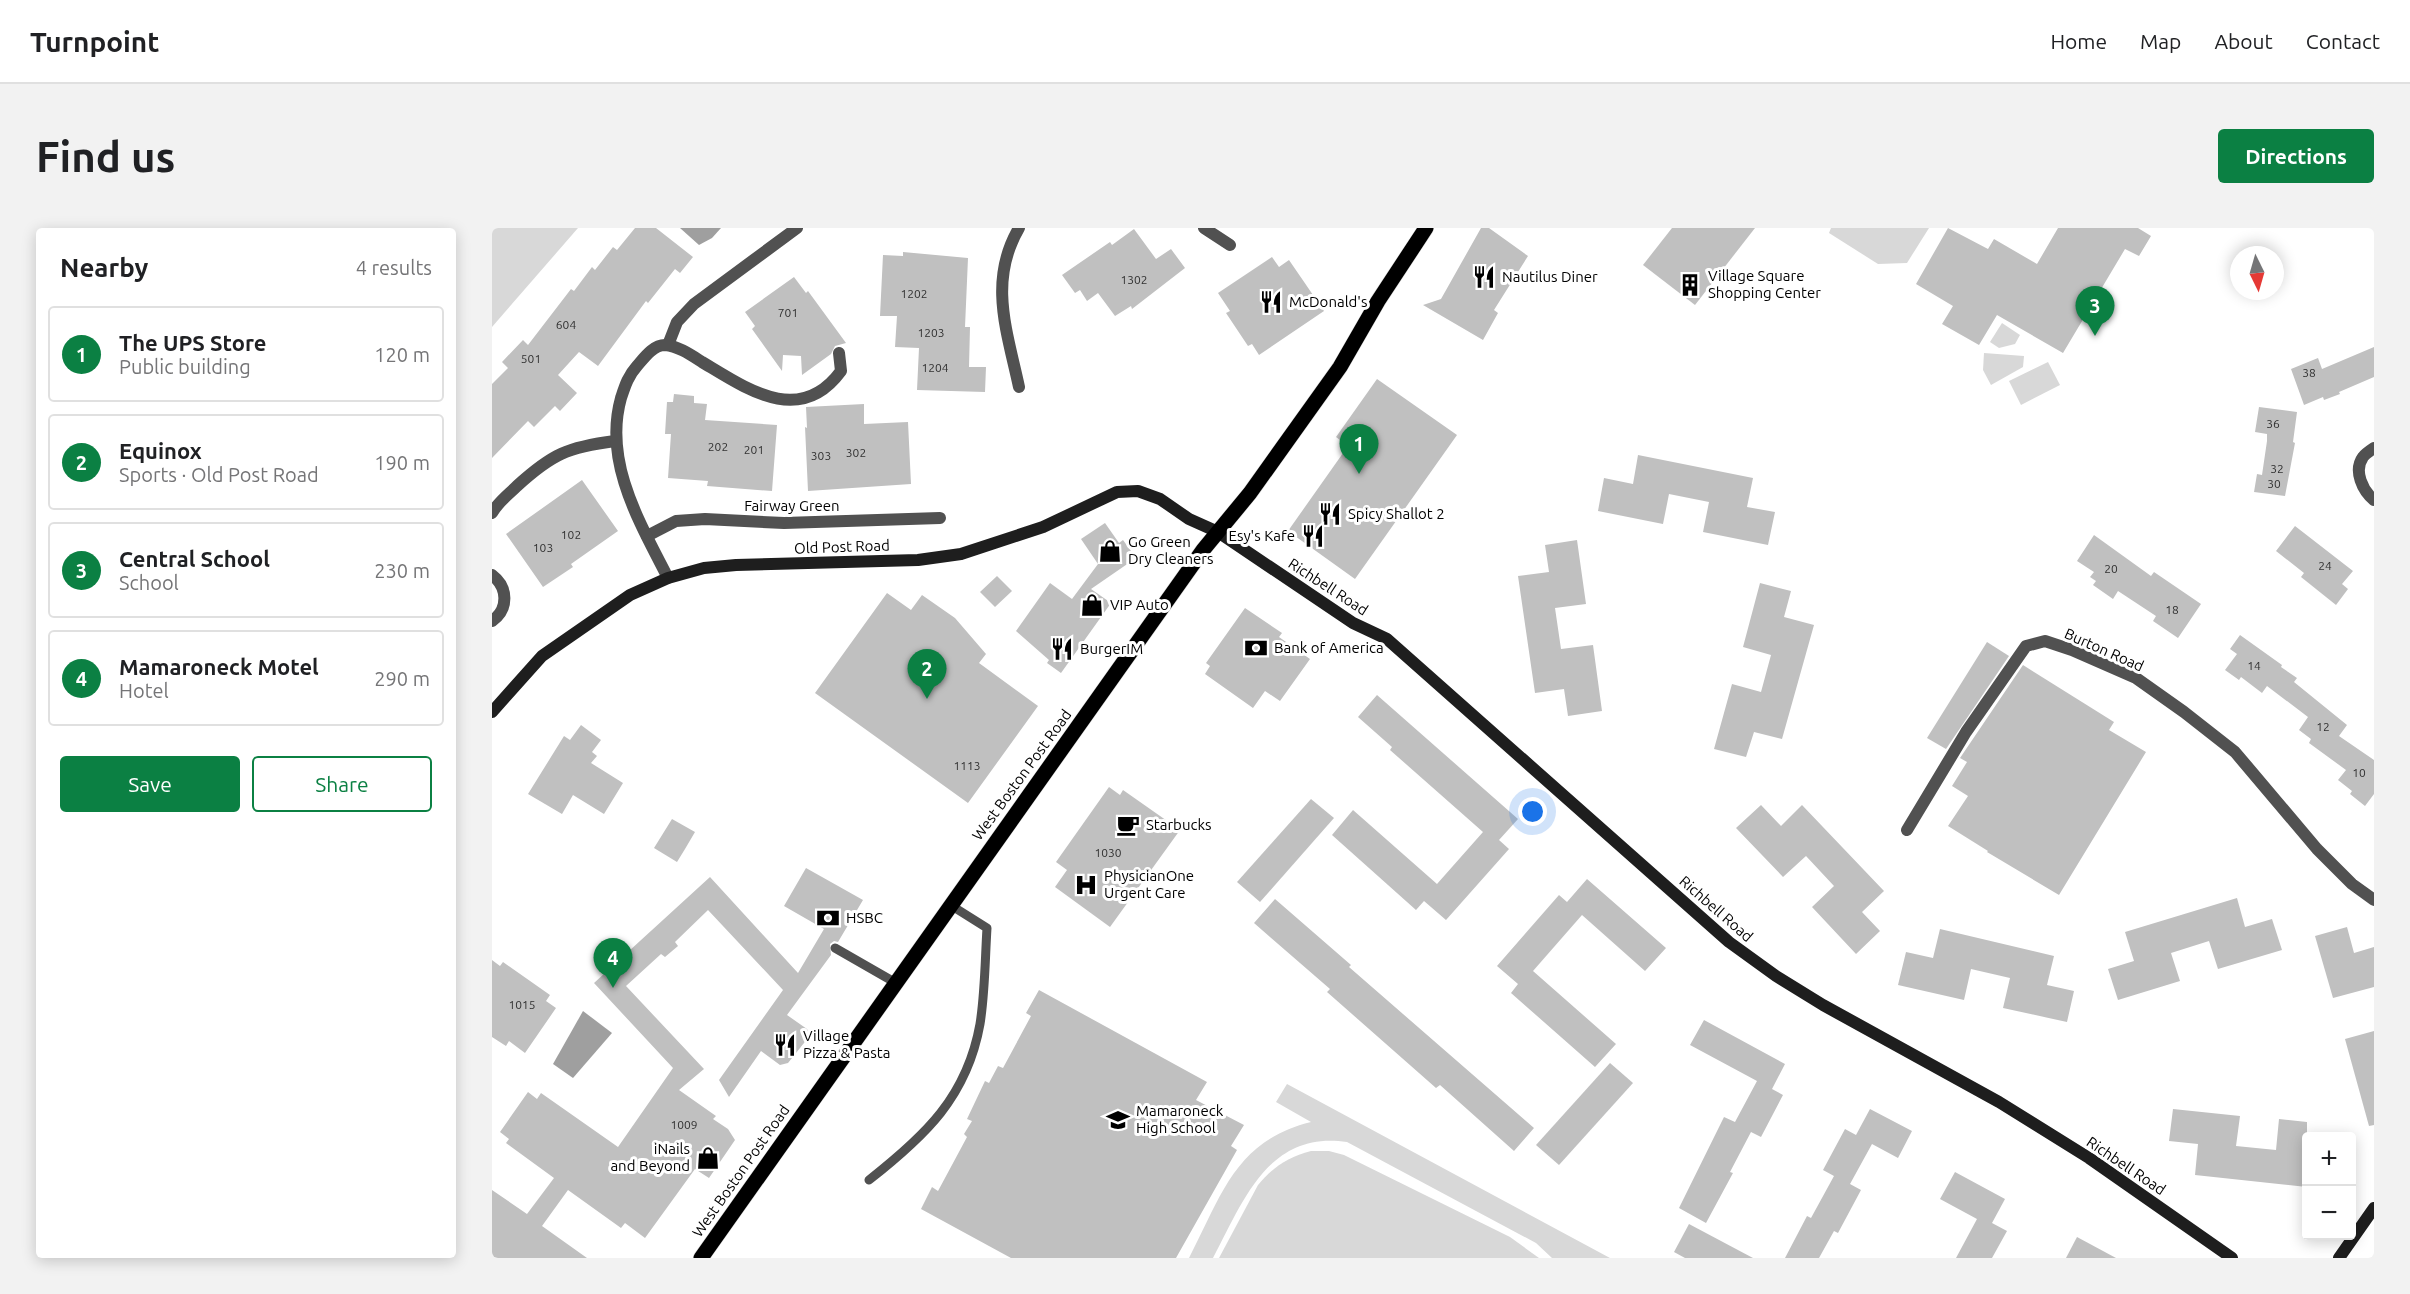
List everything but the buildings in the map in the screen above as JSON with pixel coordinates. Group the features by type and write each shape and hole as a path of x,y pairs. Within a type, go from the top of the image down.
{"main road":[{"name":"West Boston Post Road","path":"701,1258 1203,550 1250,493 1340,367 1371,313 1426,228"}],"street":[{"path":"668,345 677,322 694,304 797,228"},
{"path":"1019,228 1007,252 1002,277 1002,309 1019,387"},
{"path":"1204,228 1230,245"},
{"path":"668,578 647,536 620,469 615,441 619,407 626,382 632,372 647,354 660,345 668,345 679,349 740,385 768,397 785,401 802,399 820,393 833,382 841,371 839,353"},
{"path":"492,513 519,484 555,455 583,445 615,441"},
{"path":"2374,448 2362,458 2359,471 2364,490 2374,500"},
{"name":"Old Post Road","path":"492,711 542,656 630,595 668,578 704,568 906,560 960,554 1042,527 1117,492 1138,491 1160,499 1190,519 1218,532"},
{"name":"Fairway Green","path":"647,536 676,521 705,519 784,523 940,518"},
{"name":"Richbell Road","path":"1218,532 1353,623 1387,639 1730,942 1776,976 1823,1005 2009,1108 2089,1158 2232,1258"},
{"path":"492,575 498,579 505,598 503,608 492,621"},
{"name":"Burton Road","path":"1907,830 1966,732 2026,646 2045,641 2072,650 2136,678 2235,752 2317,849 2352,884 2374,900"},
{"path":"2339,1258 2374,1209"}],"lane":[{"path":"869,1180 911,1146 936,1120 958,1089 971,1059 982,1008 987,928 952,906"},
{"path":"835,948 896,983"}],"shaded area":[{"path":"492,228 578,228 492,327"},
{"path":"680,228 721,228 712,238 699,245"},
{"path":"1831,228 1929,228 1907,263 1878,264 1829,233"},
{"path":"2002,323 2020,335 2015,344 1999,348 1990,342"},
{"path":"1984,353 2024,356 2023,367 1991,385 1983,370"},
{"path":"2048,362 2060,385 2021,405 2009,381"},
{"path":"583,1011 612,1033 573,1078 553,1064"},
{"path":"1287,1084 1610,1258 1552,1258 1536,1243 1347,1142 1320,1141 1297,1147 1278,1159 1262,1175 1235,1215 1213,1258 1189,1258 1222,1192 1248,1157 1265,1142 1285,1131 1311,1122 1276,1102"},
{"path":"1311,1151 1329,1151 1344,1155 1510,1237 1539,1258 1219,1258 1258,1185 1281,1164"}],"place":[{"name":"Nautilus Diner","path":"1484,277"},
{"name":"Village Square Shopping Center","path":"1690,285"},
{"name":"McDonald's","path":"1271,302"},
{"name":"Central School","path":"2095,336"},
{"name":"The UPS Store","path":"1359,474"},
{"name":"Spicy Shallot 2","path":"1330,514"},
{"name":"Esy's Kafe","path":"1313,536"},
{"name":"Go Green Dry Cleaners","path":"1110,551"},
{"name":"VIP Auto","path":"1092,605"},
{"name":"Bank of America","path":"1256,648"},
{"name":"BurgerIM","path":"1062,649"},
{"name":"Equinox","path":"927,699"},
{"name":"Starbucks","path":"1128,825"},
{"name":"PhysicianOne Urgent Care","path":"1086,885"},
{"name":"HSBC","path":"828,918"},
{"name":"Mamaroneck Motel","path":"613,988"},
{"name":"Village Pizza & Pasta","path":"785,1045"},
{"name":"Mamaroneck High School","path":"1118,1120"},
{"name":"iNails and Beyond","path":"708,1158"}]}
